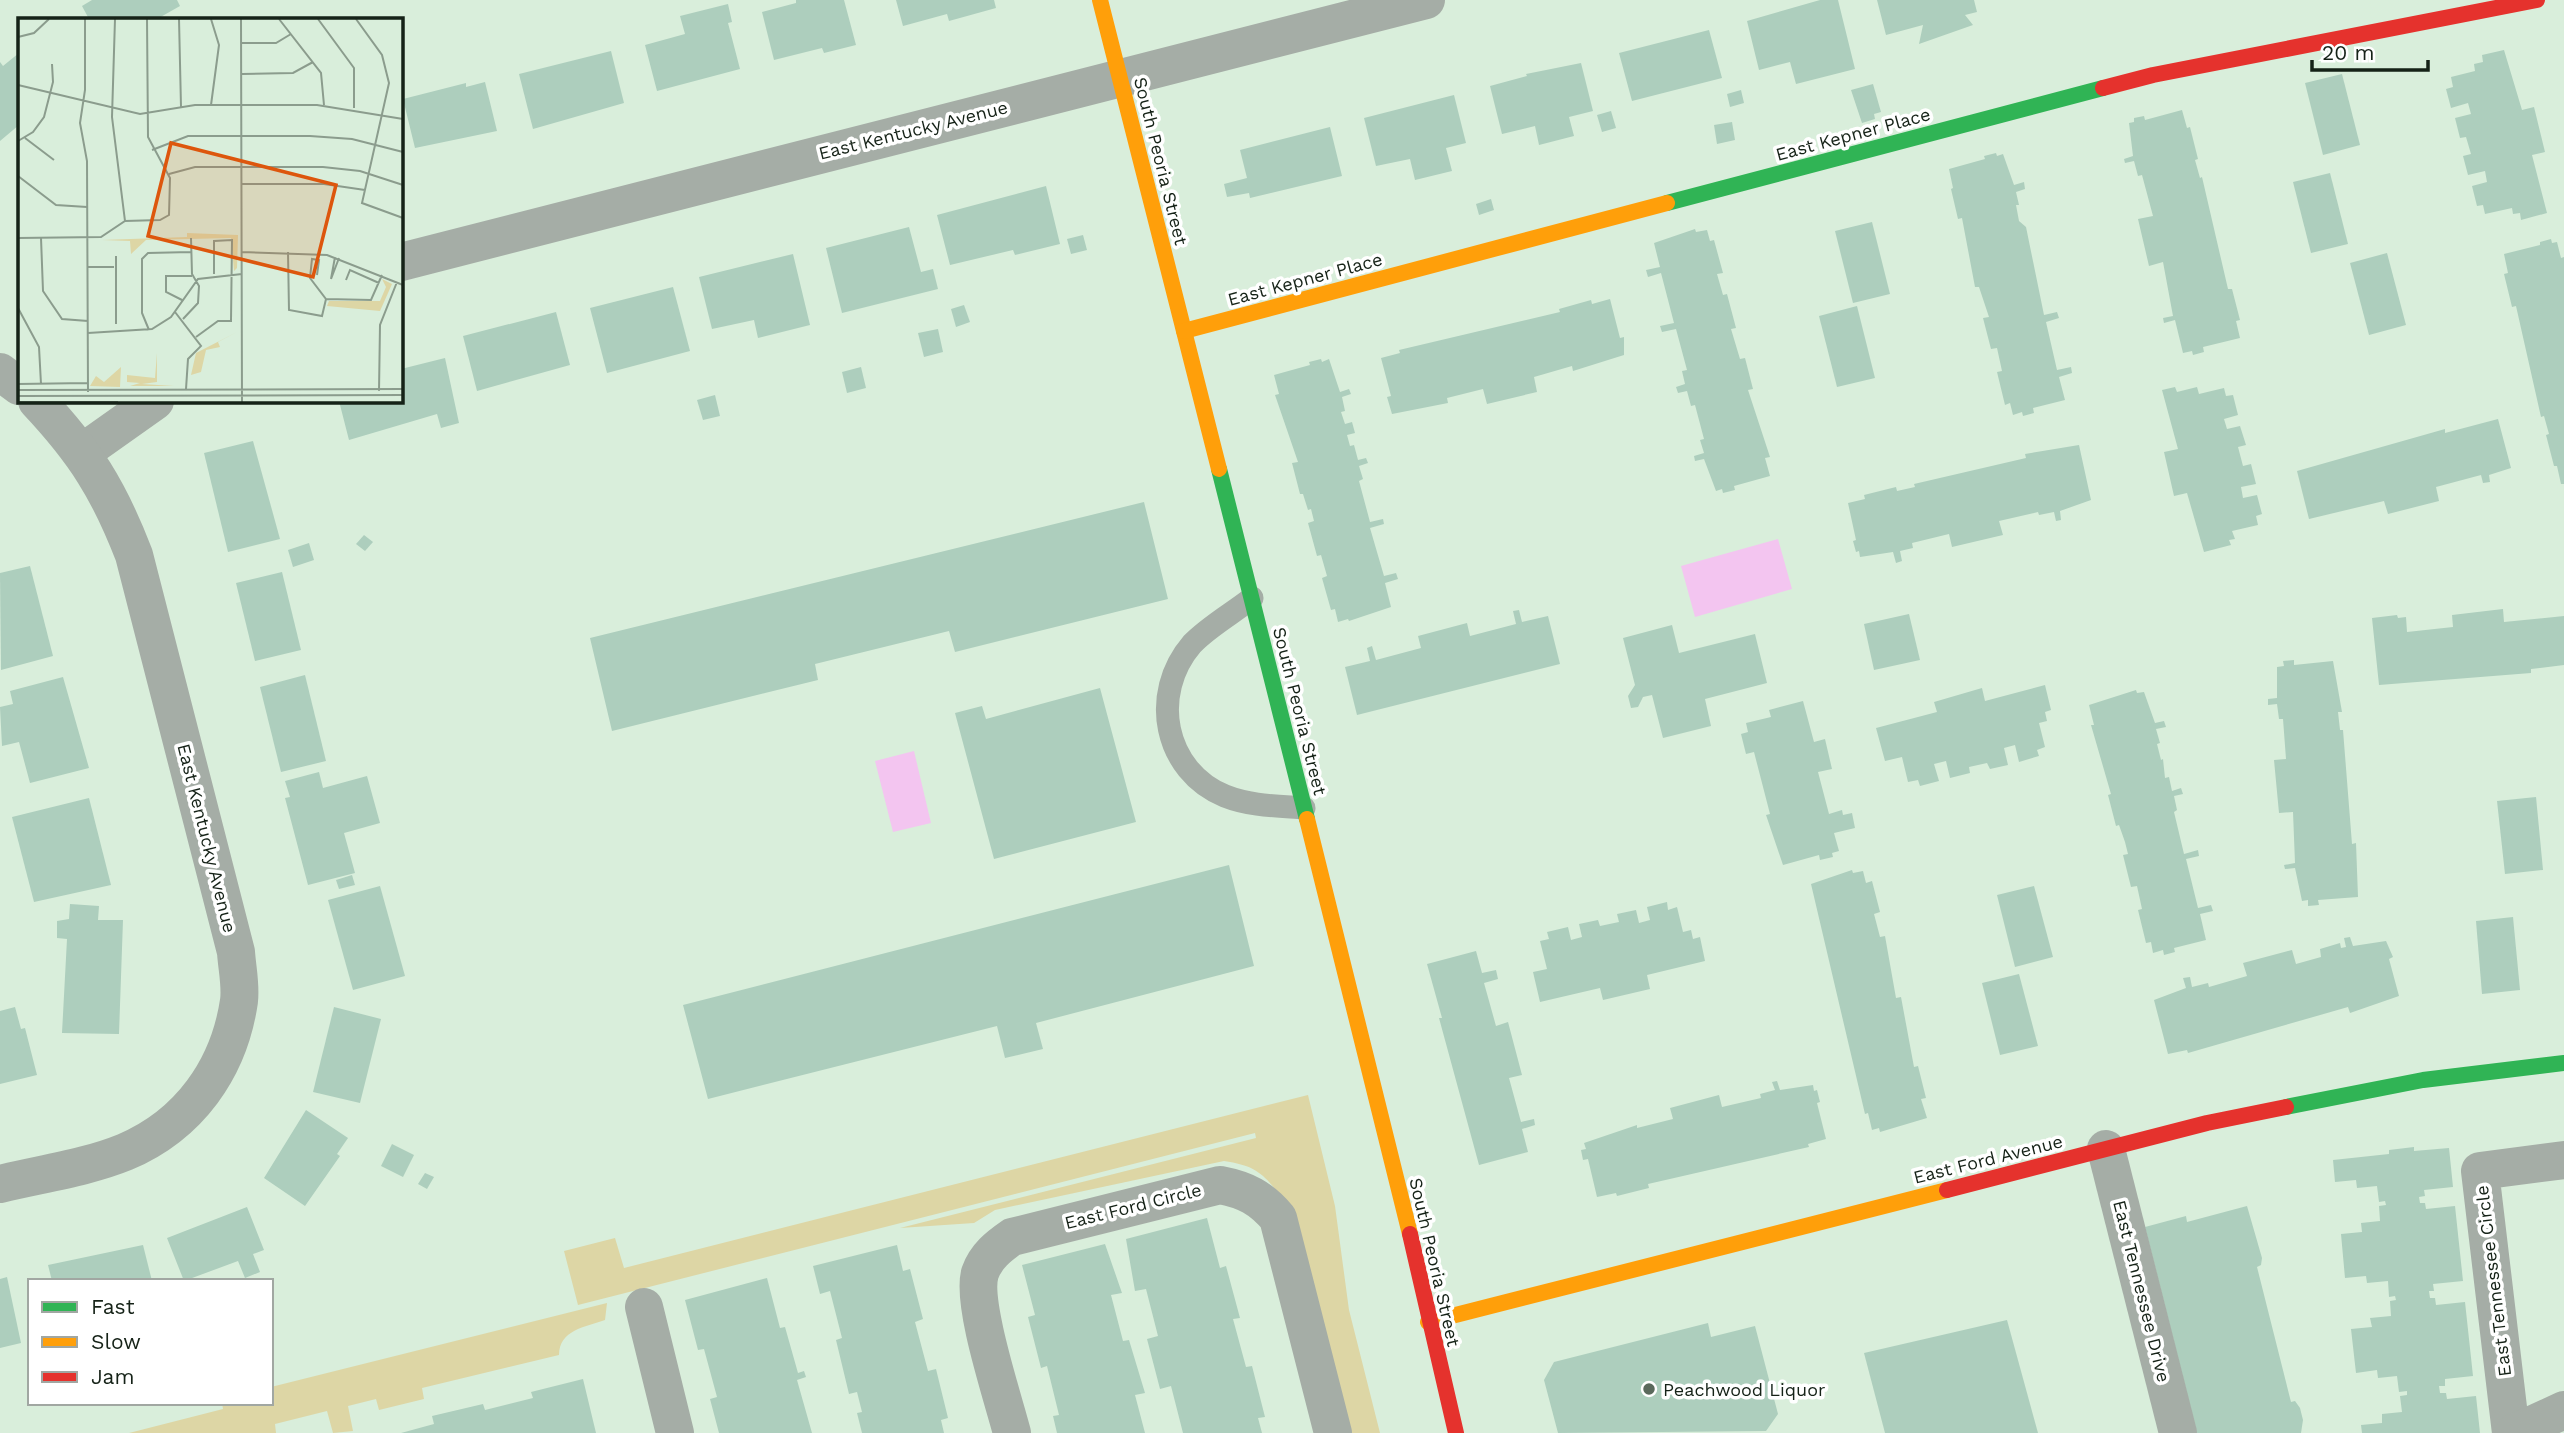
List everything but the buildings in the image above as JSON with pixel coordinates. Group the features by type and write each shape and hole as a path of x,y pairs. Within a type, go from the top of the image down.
{"street":[{"name":"South Peoria Street","path":"1100,0 1380,1106 1428,1322 1456,1433"},
{"name":"East Kentucky Avenue","path":"402,262 1426,0"},
{"name":"East Kepner Place","path":"1184,331 2153,75 2537,0"},
{"path":"0,372 18,385"},
{"name":"East Kentucky Avenue","path":"0,1184 124,1152 157,1136 186,1113 214,1077 230,1043 239,998 236,952 134,555 114,503 83,452 38,402"},
{"path":"83,452 154,402"},
{"name":"East Ford Avenue","path":"1428,1322 2106,1149 2325,1097 2423,1080 2564,1063"},
{"name":"East Tennessee Drive","path":"2106,1149 2178,1433"},
{"name":"East Tennessee Circle","path":"2564,1160 2480,1171 2512,1433 2564,1410"},
{"name":"East Ford Circle","path":"1012,1433 978,1296 980,1272 993,1251 1012,1237 1220,1185 1244,1189 1265,1202 1278,1218 1333,1433"},
{"path":"644,1307 675,1433"}],"lane":[{"path":"1252,598 1193,644 1175,671 1168,694 1168,728 1173,746 1186,768 1204,785 1252,804 1304,808"}],"shaded area":[{"path":"1778,539 1792,589 1695,617 1681,566"},
{"path":"914,751 931,823 893,832 875,761"},
{"path":"1308,1095 1335,1206 1349,1310 1380,1433 1347,1433 1286,1203 1266,1179 1246,1166 1224,1161 995,1210 974,1223 900,1228 1256,1138 1255,1133 578,1305 564,1251 615,1238 624,1268"},
{"path":"607,1303 605,1320 568,1335 563,1340 559,1355 422,1388 424,1399 379,1410 376,1399 348,1406 353,1431 333,1433 327,1411 275,1424 276,1433 129,1433 223,1409 222,1405 273,1405 273,1386"}],"traffic: fast":[{"path":"1667,203 2103,88"},
{"path":"1219,469 1307,819"},
{"path":"2286,1107 2423,1080 2564,1063"}],"traffic: slow":[{"path":"1100,0 1219,469"},
{"path":"1184,331 1667,203"},
{"path":"1307,819 1410,1234"},
{"path":"1428,1322 1947,1190"}],"traffic: jam":[{"path":"2103,88 2153,75 2537,0"},
{"path":"1947,1190 2207,1123 2286,1107"},
{"path":"1410,1234 1456,1433"}],"place":[{"name":"Peachwood Liquor","path":"1649,1389"}]}
